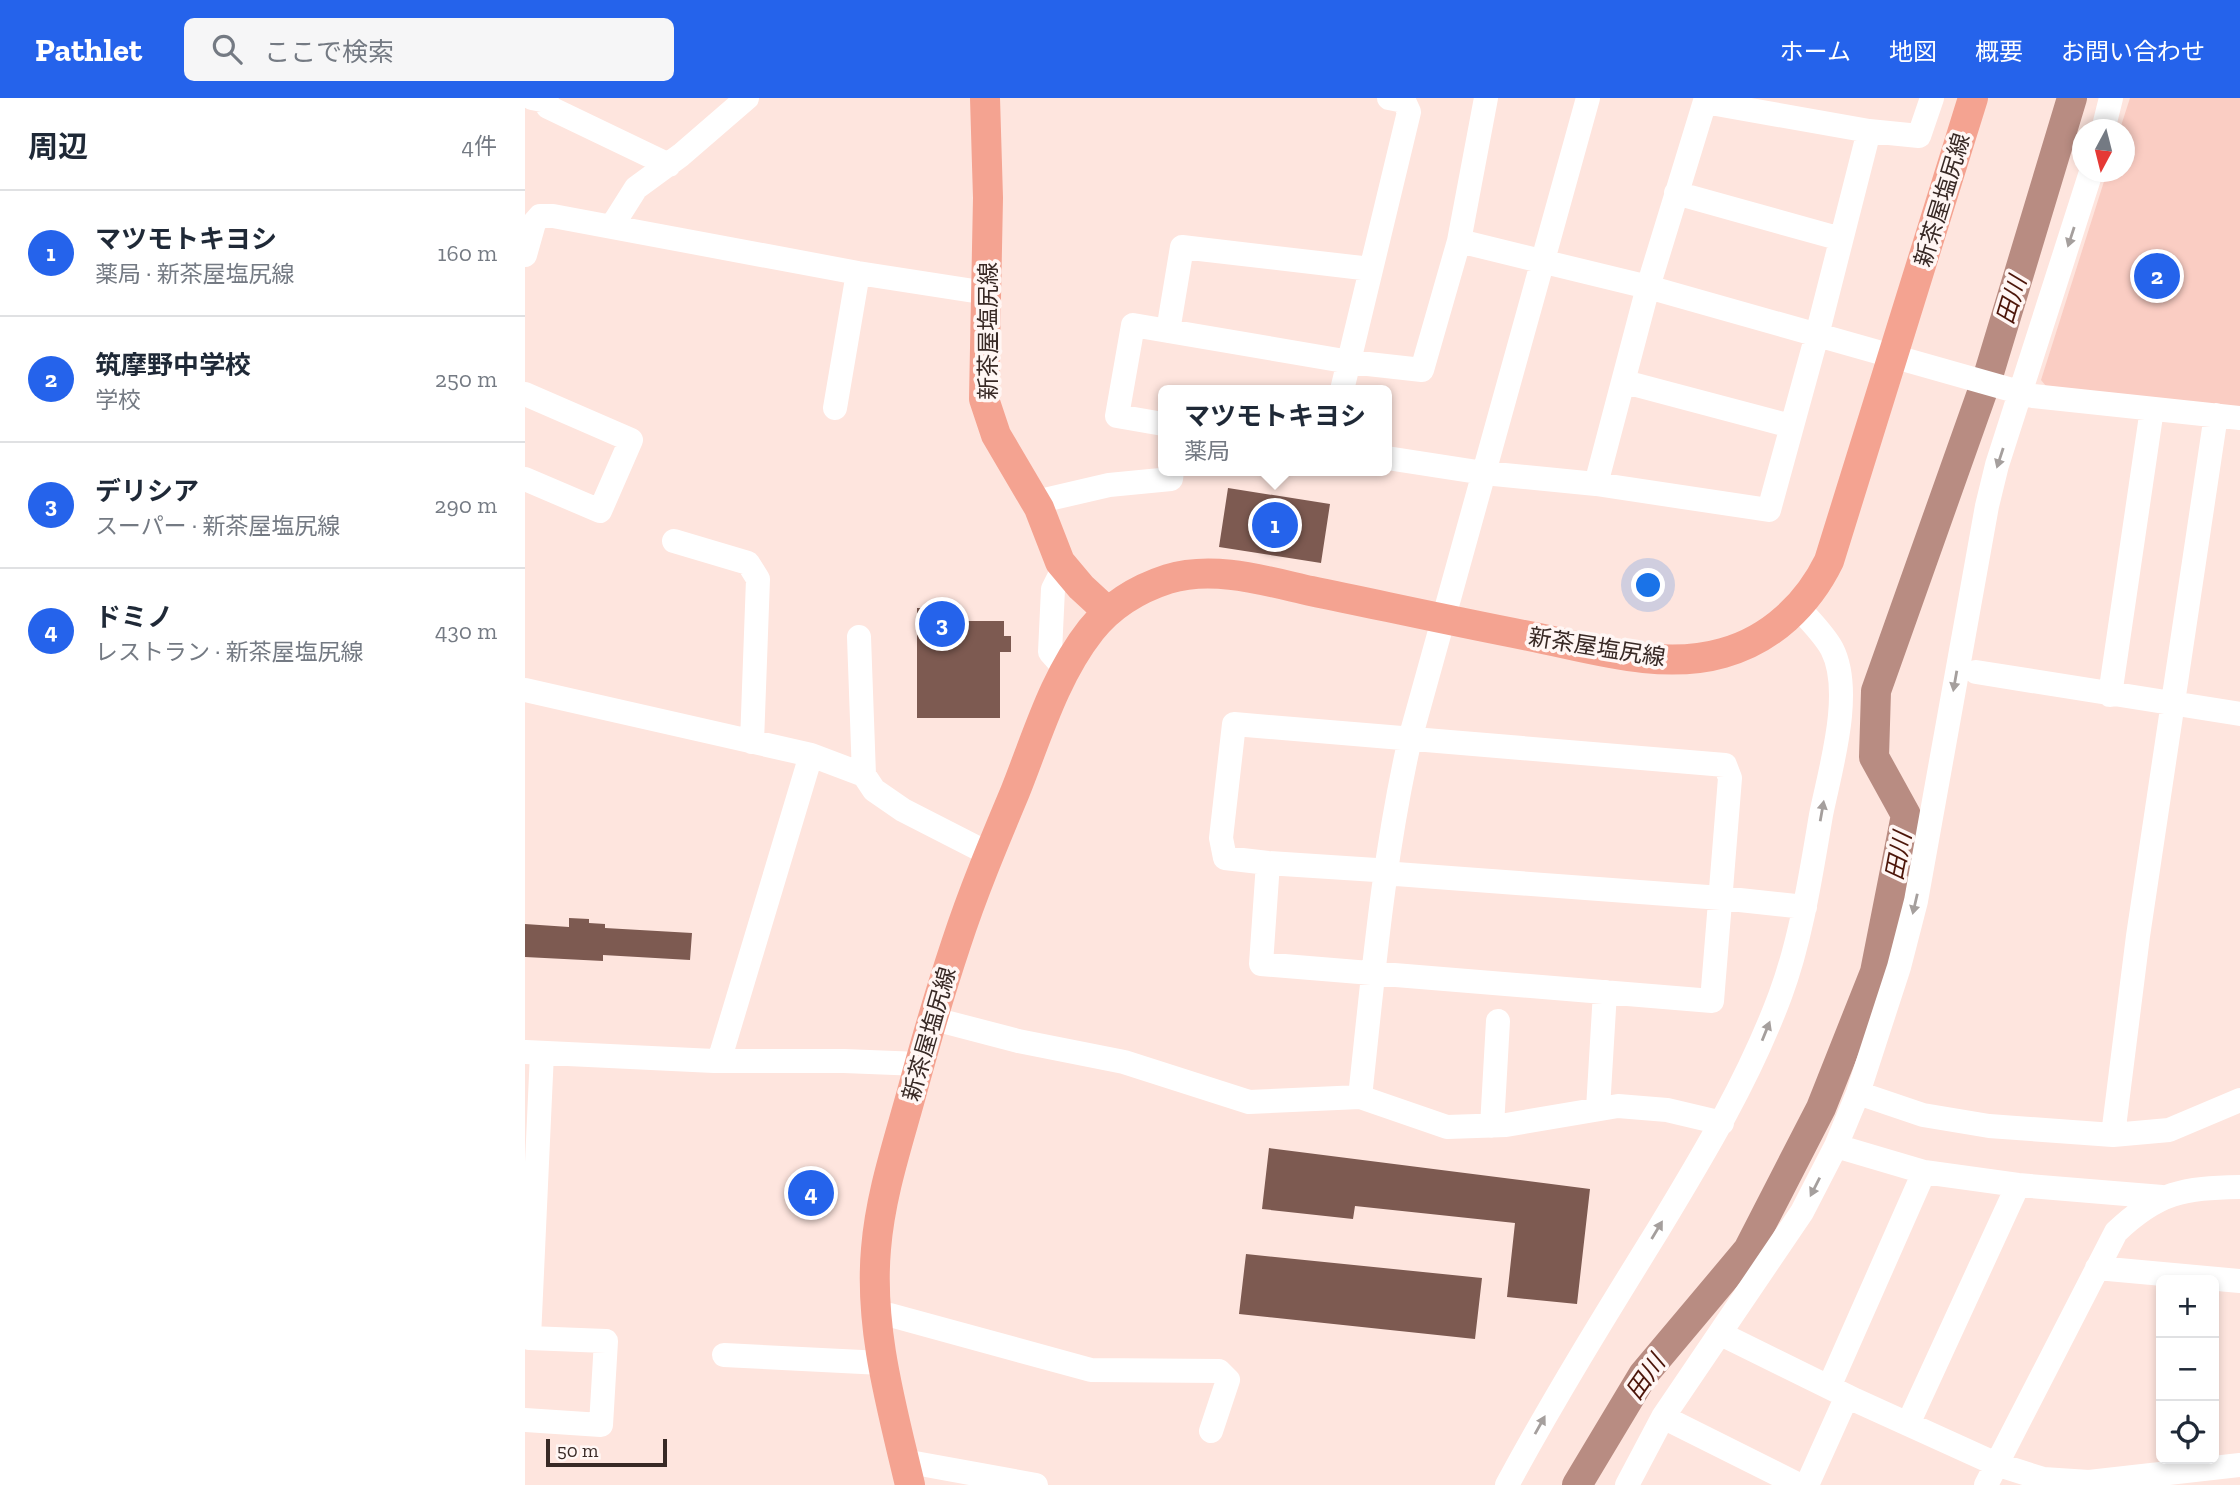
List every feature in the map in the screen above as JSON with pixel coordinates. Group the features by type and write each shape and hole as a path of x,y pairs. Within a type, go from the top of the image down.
{"main road":[{"name":"新茶屋塩尻線","path":"985,98 988,198 984,399 996,435 1037,502 1064,567 1107,611"},
{"name":"新茶屋塩尻線","path":"907,1473 882,1363 876,1315 876,1250 883,1199 956,943 1048,707 1066,670 1089,633 1107,611 1137,592 1174,577 1199,574 1272,582 1609,652 1678,659 1716,655 1743,646 1761,636 1799,608 1818,584 1829,561 1903,360 1973,98"}],"street":[{"path":"532,98 547,101 548,107 669,164"},
{"path":"613,226 636,188 669,164 747,98"},
{"path":"1343,385 1409,111 1403,101 1389,98"},
{"path":"1158,423 1117,416 1133,325 1350,362 1422,370 1459,241 1486,98"},
{"path":"1360,1097 1386,872 1399,788 1410,739 1588,98"},
{"path":"1596,484 1648,287 1705,100 1869,131 1919,136 1932,98"},
{"path":"2106,119 2111,98"},
{"path":"1392,459 1483,473 1596,484 1769,510 1869,131"},
{"path":"1627,1485 1664,1417 1802,1212 1836,1146 1858,1093 1888,1005 1916,901 1987,506 1997,465 2016,391 2088,182"},
{"path":"1676,193 1841,239"},
{"path":"525,255 534,223 540,216 552,216 858,273 987,293"},
{"path":"1459,241 1648,287 2016,391 2228,417 2173,704 2138,936 2113,1135"},
{"path":"1168,331 1182,247 1371,269"},
{"path":"835,408 858,273"},
{"path":"1625,382 1791,426"},
{"path":"525,394 631,440 600,512 525,479"},
{"path":"2110,695 2152,409"},
{"path":"1037,502 1109,485 1171,479 1171,476"},
{"path":"674,541 748,563 758,579 752,742"},
{"path":"1064,567 1053,589 1049,652 1066,670"},
{"path":"1507,1485 1545,1416 1722,1123 1750,1070 1781,993 1805,907 1838,728 1842,692 1838,664 1831,647 1799,608"},
{"path":"859,637 864,775 874,789 903,810 989,854"},
{"path":"1976,672 2110,695 2240,713"},
{"path":"525,690 811,755 864,775"},
{"path":"1268,863 1261,964 1712,1001 1721,898 1730,778 1724,765 1234,724 1221,838 1225,858 1721,898 1805,907"},
{"path":"719,1061 811,755"},
{"path":"1598,1109 1605,992"},
{"path":"934,1019 1018,1041 1124,1062 1249,1101 1360,1097 1447,1127 1506,1125 1618,1106 1667,1110 1722,1123"},
{"path":"1492,1126 1498,1021"},
{"path":"525,1420 601,1425 606,1341 529,1338 533,1052 719,1061 844,1060 920,1064"},
{"path":"1858,1093 1923,1115 1989,1126 2113,1135 2169,1130 2240,1100"},
{"path":"1836,1146 1924,1172 2018,1185 2162,1197"},
{"path":"1807,1485 1838,1392 1924,1172"},
{"path":"1991,1475 2116,1232 2138,1211 2162,1197 2239,1181"},
{"path":"1908,1424 2018,1185"},
{"path":"2098,1268 2240,1281"},
{"path":"876,1315 890,1315 1091,1370 1219,1371 1227,1380 1211,1431"},
{"path":"1721,1334 1908,1424 1991,1475 2089,1482 2240,1465"},
{"path":"724,1355 882,1363"},
{"path":"1664,1417 1753,1475 1798,1485"},
{"path":"907,1473 1036,1485"}],"shaded area":[{"path":"2130,98 2240,98 2240,407 2046,386 2041,380 2104,182 2135,182 2135,119 2123,119"}],"building":[{"path":"1228,488 1330,504 1321,563 1219,547"},
{"path":"917,608 953,608 953,621 1004,621 1004,636 1011,636 1011,652 1000,652 1000,718 917,718"},
{"path":"569,918 589,919 589,923 605,924 605,928 692,933 690,960 603,955 603,961 525,957 525,924 569,927"},
{"path":"1269,1148 1590,1189 1577,1304 1507,1297 1515,1223 1355,1206 1353,1219 1262,1209"},
{"path":"802,1170 828,1175 819,1216 794,1211"},
{"path":"1246,1254 1482,1278 1475,1339 1239,1314"}],"waterway":[{"name":"田川","path":"1577,1485 1643,1375 1748,1250 1821,1108 1875,972 1906,815 1874,757 1876,691 1989,373 2072,98"}],"place":[{"name":"筑摩野中学校","path":"2157,276"},
{"name":"マツモトキヨシ","path":"1275,525"},
{"name":"デリシア","path":"942,624"},
{"name":"ドミノ","path":"811,1193"}]}
